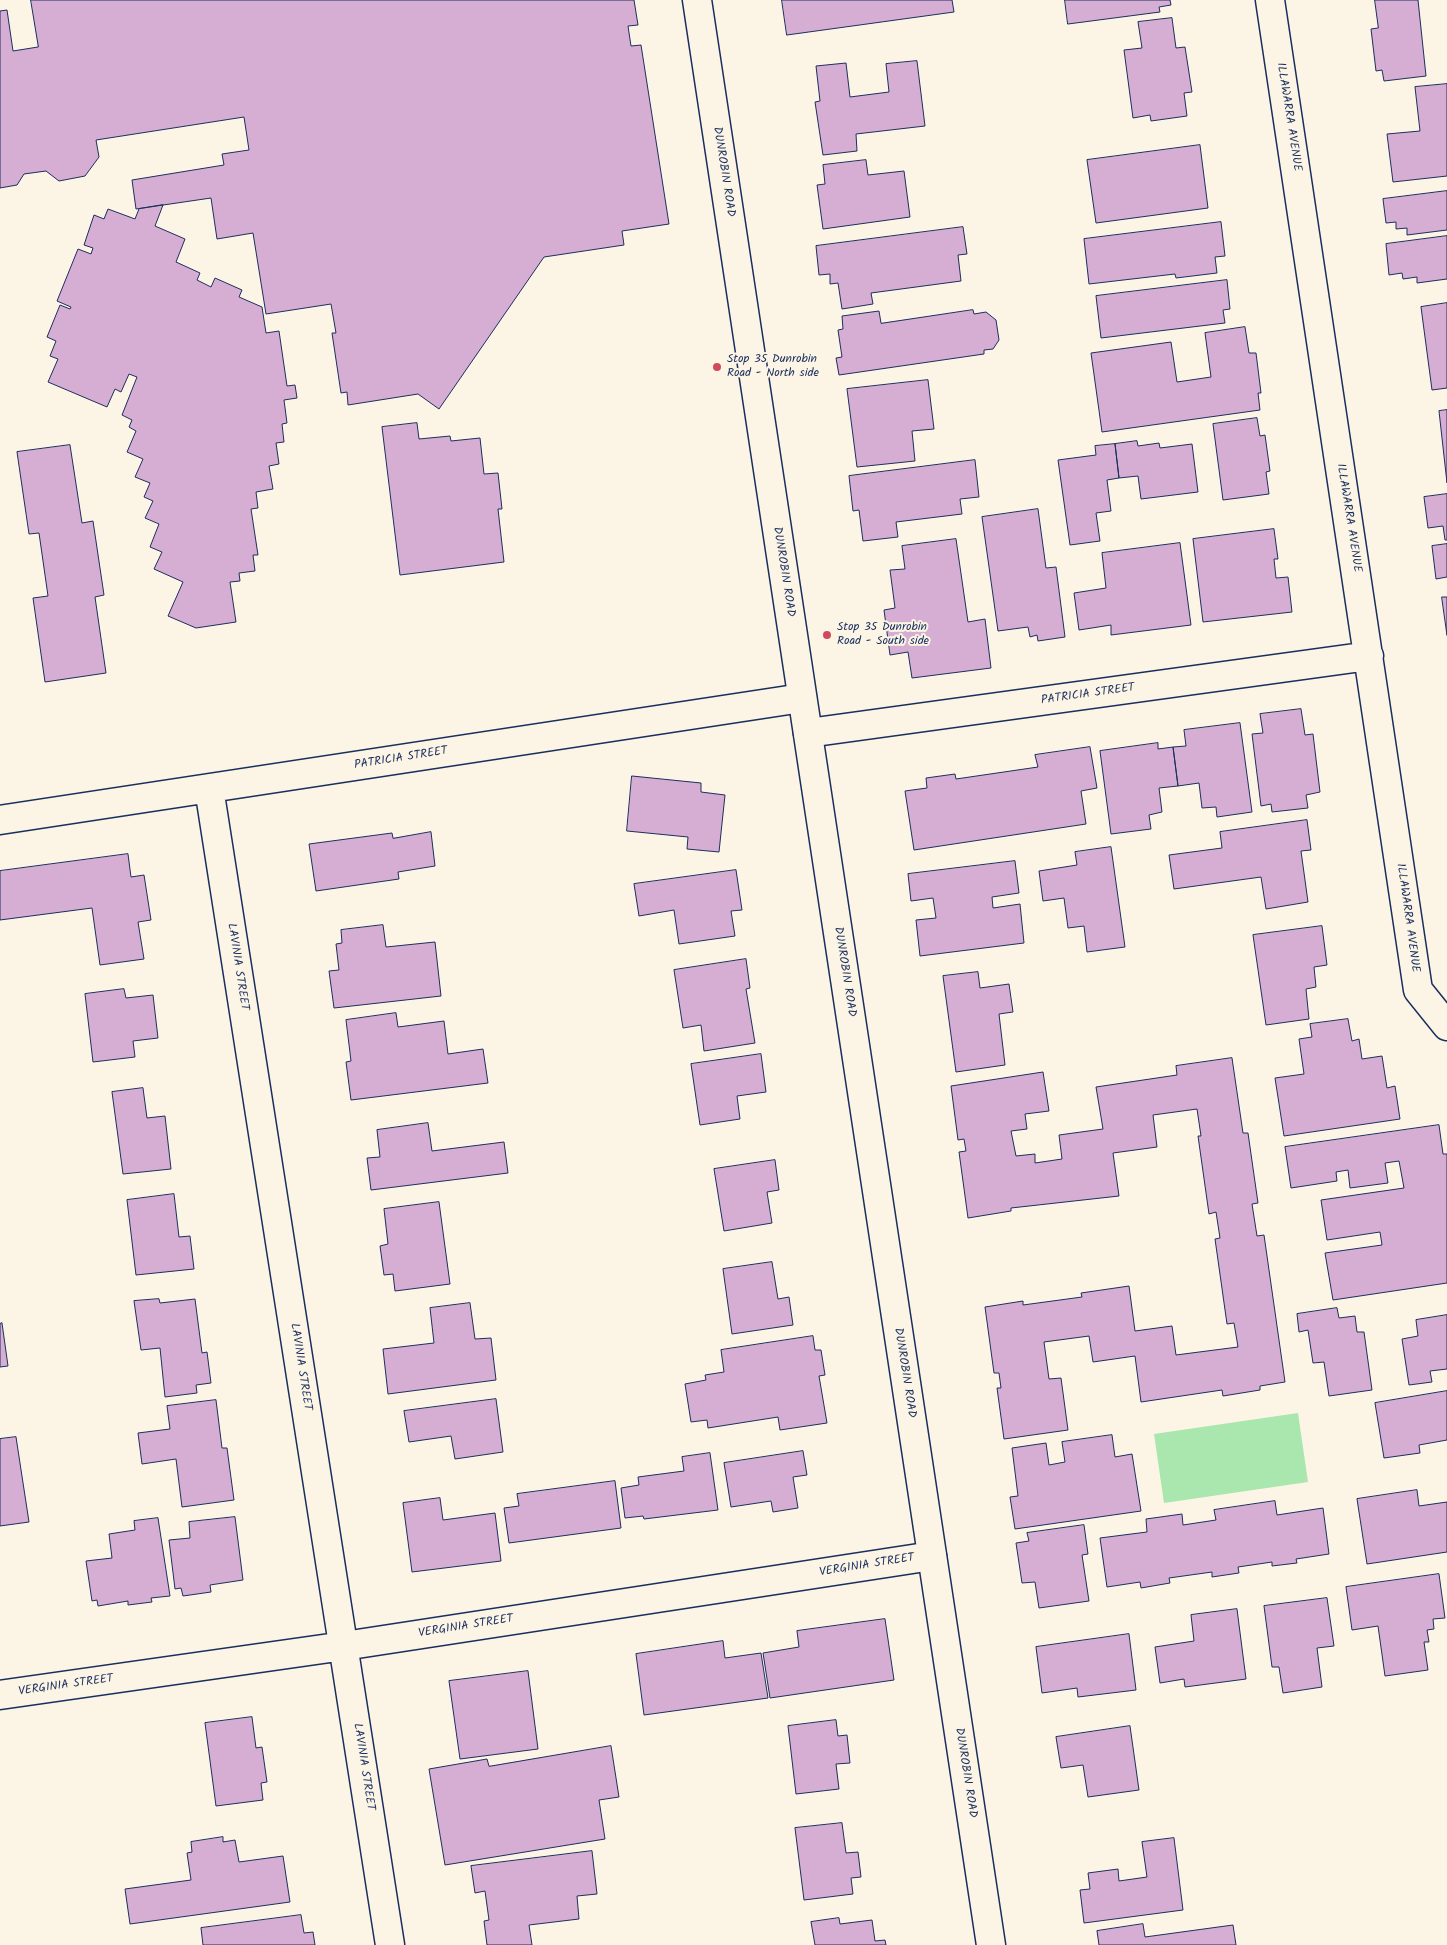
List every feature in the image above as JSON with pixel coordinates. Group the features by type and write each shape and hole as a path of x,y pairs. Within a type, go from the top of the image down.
{"street":[{"name":"DUNROBIN ROAD","path":"697,0 991,1945"},
{"name":"ILLAWARRA AVENUE","path":"1270,0 1418,990 1447,1026"},
{"name":"PATRICIA STREET","path":"808,733 1369,656"},
{"name":"PATRICIA STREET","path":"0,820 802,698"},
{"name":"LAVINIA STREET","path":"209,788 390,1945"},
{"name":"VERGINIA STREET","path":"0,1695 344,1646 932,1556"}],"green space":[{"path":"1298,1413 1308,1482 1164,1503 1154,1434"}],"building":[{"path":"31,0 634,0 638,25 628,26 631,46 641,45 669,224 622,231 624,245 544,257 439,409 418,394 348,405 347,392 341,393 332,333 336,333 331,304 266,314 253,233 217,239 211,198 136,209 132,180 224,165 222,154 249,150 244,117 96,140 99,157 85,176 59,181 46,171 24,174 17,185 0,188 0,11 7,10 13,51 38,47"},
{"path":"782,0 952,0 954,12 787,35"},
{"path":"1065,0 1170,0 1171,5 1159,7 1160,12 1068,24"},
{"path":"1375,0 1418,0 1426,76 1384,81 1382,70 1376,71 1371,29 1378,28"},
{"path":"1172,18 1176,48 1185,47 1192,92 1184,93 1187,116 1151,121 1150,115 1133,118 1124,50 1142,48 1138,22"},
{"path":"917,61 925,126 856,134 857,151 823,155 815,102 820,101 816,66 846,63 850,97 889,92 886,64"},
{"path":"1447,84 1447,176 1393,182 1387,134 1420,131 1415,87"},
{"path":"1200,145 1208,208 1096,223 1087,160"},
{"path":"866,160 868,175 904,171 910,217 823,229 817,185 825,184 823,165"},
{"path":"1447,191 1447,230 1407,235 1407,228 1396,229 1396,222 1386,223 1383,199"},
{"path":"163,205 155,226 185,239 176,262 200,273 197,280 211,287 215,278 242,290 239,297 262,307 266,333 279,331 287,386 295,385 297,398 284,400 287,423 282,424 284,442 276,443 279,464 269,466 273,489 256,492 258,508 251,509 258,555 253,555 255,571 239,573 240,581 230,582 236,622 196,628 168,616 183,582 154,569 162,552 150,547 159,524 145,518 153,501 144,497 150,483 135,477 143,459 127,452 136,431 129,427 132,420 122,415 137,377 129,374 121,392 115,389 107,407 48,382 58,359 50,356 56,341 47,337 60,305 70,309 71,307 57,301 78,249 91,254 93,248 84,245 94,215 104,219 108,209 135,219 139,209"},
{"path":"1221,222 1225,256 1215,257 1217,273 1176,278 1175,274 1089,284 1084,239"},
{"path":"963,227 967,254 958,255 961,281 871,293 873,304 842,309 838,283 830,284 830,274 819,275 816,246"},
{"path":"1447,236 1447,279 1417,283 1417,277 1403,279 1402,273 1389,275 1386,244"},
{"path":"1227,280 1230,309 1223,310 1225,323 1101,338 1096,296"},
{"path":"1447,303 1447,388 1432,390 1421,307"},
{"path":"973,310 974,314 986,312 996,320 999,340 993,349 984,350 984,354 839,375 836,358 842,357 838,330 843,329 842,316 879,311 881,323"},
{"path":"1245,327 1249,353 1256,353 1261,393 1258,393 1260,410 1102,432 1091,353 1171,342 1177,382 1211,377 1205,333"},
{"path":"928,380 934,429 912,431 915,461 857,467 847,389"},
{"path":"1447,410 1447,483 1439,411"},
{"path":"1257,418 1260,436 1265,435 1270,471 1266,472 1269,494 1223,500 1213,424"},
{"path":"417,423 419,439 450,436 451,441 480,438 484,474 498,473 502,509 498,509 504,562 400,575 382,427"},
{"path":"1137,441 1138,446 1159,443 1160,448 1192,444 1198,492 1141,499 1138,476 1119,478 1115,444"},
{"path":"1115,444 1119,478 1107,480 1111,511 1096,513 1100,541 1070,545 1058,460 1096,455 1095,446"},
{"path":"70,445 82,523 93,521 104,595 95,597 106,673 45,682 33,598 48,596 39,533 29,534 17,452"},
{"path":"975,460 979,497 960,499 962,514 896,522 898,537 863,541 859,510 853,511 849,476"},
{"path":"1447,494 1447,540 1445,540 1443,526 1428,528 1424,497"},
{"path":"1038,509 1046,568 1056,567 1065,637 1038,641 1037,635 1030,637 1028,627 998,631 982,517"},
{"path":"1274,529 1278,559 1274,559 1276,578 1288,577 1292,612 1203,622 1193,539"},
{"path":"956,539 968,622 985,619 991,668 912,678 908,652 890,655 884,610 895,608 890,570 905,569 902,546"},
{"path":"1180,543 1191,625 1111,635 1111,625 1079,630 1074,593 1106,588 1102,553"},
{"path":"1447,544 1447,577 1436,579 1432,546"},
{"path":"1442,597 1447,597 1447,635"},
{"path":"1301,709 1305,735 1313,734 1320,792 1306,795 1308,808 1272,812 1271,804 1261,806 1252,734 1263,733 1260,714"},
{"path":"1240,723 1252,812 1217,817 1216,807 1202,808 1199,783 1178,786 1173,747 1186,746 1184,730"},
{"path":"1158,743 1158,749 1173,747 1178,786 1159,788 1162,812 1149,815 1151,829 1111,834 1100,751"},
{"path":"1090,747 1097,788 1081,791 1086,824 914,850 905,791 927,788 926,778 955,774 956,779 1038,767 1035,755"},
{"path":"632,776 701,783 701,792 725,795 719,852 687,849 688,837 627,831"},
{"path":"1307,820 1311,850 1301,851 1308,902 1266,909 1261,877 1174,889 1169,855 1222,848 1220,832"},
{"path":"431,832 435,866 398,872 399,879 316,891 309,844 392,833 393,838"},
{"path":"1111,847 1125,947 1087,952 1084,926 1068,928 1064,898 1043,901 1039,871 1077,865 1075,852"},
{"path":"128,854 131,877 144,875 151,920 138,922 144,959 100,965 92,908 0,920 0,871"},
{"path":"1015,861 1019,893 992,897 993,908 1020,904 1024,943 920,956 916,920 936,918 933,898 911,901 908,874"},
{"path":"736,870 742,910 731,911 735,936 679,944 674,910 639,916 634,884"},
{"path":"383,925 386,947 435,942 441,996 334,1008 329,971 339,970 336,944 342,943 341,930"},
{"path":"1322,926 1327,965 1314,967 1316,987 1306,989 1309,1019 1266,1025 1253,935"},
{"path":"746,959 750,988 746,989 755,1043 704,1051 701,1025 683,1028 674,970"},
{"path":"978,972 980,988 1009,984 1013,1012 999,1014 1005,1065 956,1072 943,976"},
{"path":"124,989 126,998 153,995 158,1038 133,1041 135,1057 93,1062 85,994"},
{"path":"396,1013 398,1027 444,1021 448,1054 483,1049 488,1083 351,1100 346,1062 351,1061 346,1020"},
{"path":"1348,1019 1352,1041 1359,1039 1362,1059 1382,1056 1387,1088 1395,1086 1400,1119 1284,1136 1275,1078 1304,1074 1299,1039 1312,1037 1310,1024"},
{"path":"761,1054 766,1092 737,1096 740,1119 700,1125 691,1064"},
{"path":"1232,1058 1243,1133 1248,1133 1258,1203 1252,1204 1257,1236 1264,1235 1285,1382 1260,1386 1260,1390 1223,1396 1222,1390 1141,1402 1135,1356 1093,1362 1089,1336 1044,1342 1049,1379 1061,1378 1068,1430 1004,1439 997,1388 1001,1388 999,1373 994,1373 985,1307 1023,1301 1023,1305 1082,1297 1081,1293 1129,1286 1135,1331 1172,1326 1176,1355 1238,1347 1234,1323 1227,1324 1215,1239 1220,1238 1216,1212 1209,1214 1198,1136 1201,1136 1197,1109 1153,1115 1157,1147 1113,1153 1119,1196 1011,1208 1011,1211 968,1218 959,1152 966,1151 964,1139 958,1140 951,1086 1043,1072 1049,1111 1025,1114 1027,1129 1011,1131 1016,1156 1035,1154 1035,1163 1062,1159 1059,1135 1103,1129 1096,1087 1177,1075 1176,1066"},
{"path":"143,1088 147,1118 165,1116 171,1169 123,1174 112,1092"},
{"path":"428,1123 432,1151 504,1142 508,1173 371,1190 367,1158 380,1157 377,1130"},
{"path":"1439,1125 1443,1154 1447,1154 1447,1283 1333,1300 1325,1253 1382,1245 1380,1232 1327,1240 1321,1200 1404,1188 1399,1161 1385,1163 1388,1183 1350,1188 1348,1170 1336,1172 1337,1181 1291,1188 1285,1147"},
{"path":"775,1160 779,1190 767,1192 772,1223 724,1231 714,1169"},
{"path":"174,1194 179,1237 190,1236 194,1269 136,1275 127,1200"},
{"path":"439,1202 450,1284 395,1291 393,1274 384,1275 380,1246 388,1244 384,1209"},
{"path":"772,1262 778,1299 789,1297 793,1325 732,1334 723,1269"},
{"path":"159,1299 160,1303 195,1299 202,1353 207,1352 211,1383 196,1385 197,1393 165,1397 160,1348 141,1350 134,1301"},
{"path":"470,1303 475,1339 491,1338 496,1380 388,1394 383,1349 434,1343 430,1308"},
{"path":"1337,1308 1339,1318 1355,1316 1357,1332 1364,1332 1372,1390 1329,1396 1324,1362 1313,1363 1308,1330 1299,1332 1297,1314"},
{"path":"1447,1315 1447,1369 1430,1371 1432,1382 1409,1385 1402,1339 1418,1336 1416,1320"},
{"path":"2,1323 8,1366 0,1367 0,1324"},
{"path":"813,1336 815,1350 821,1350 825,1375 819,1376 827,1423 780,1430 778,1417 708,1428 707,1420 691,1422 685,1384 706,1380 705,1375 724,1372 721,1350"},
{"path":"1447,1391 1447,1440 1419,1445 1420,1453 1384,1458 1375,1403"},
{"path":"496,1399 503,1452 455,1459 451,1436 409,1442 404,1411"},
{"path":"216,1400 222,1448 227,1448 234,1500 182,1507 176,1459 142,1464 138,1433 170,1429 167,1406"},
{"path":"1112,1435 1115,1457 1132,1454 1141,1511 1015,1529 1010,1497 1018,1496 1012,1448 1046,1443 1049,1465 1065,1462 1062,1442"},
{"path":"16,1437 29,1522 0,1526 0,1439"},
{"path":"803,1451 807,1475 793,1477 798,1508 773,1512 771,1501 731,1507 724,1463"},
{"path":"710,1453 718,1510 644,1519 643,1516 625,1518 621,1488 639,1485 638,1477 684,1471 682,1457"},
{"path":"615,1481 621,1528 509,1543 504,1508 519,1506 517,1494"},
{"path":"1417,1490 1419,1506 1447,1502 1447,1552 1367,1564 1357,1499"},
{"path":"440,1498 443,1520 495,1513 501,1561 412,1572 403,1503"},
{"path":"1275,1501 1277,1515 1323,1508 1329,1554 1296,1559 1297,1563 1272,1566 1272,1562 1238,1567 1239,1573 1212,1577 1212,1572 1169,1578 1170,1583 1141,1588 1140,1582 1107,1587 1100,1538 1147,1532 1146,1519 1182,1514 1183,1525 1216,1520 1214,1510"},
{"path":"235,1517 243,1580 210,1585 211,1592 183,1596 181,1588 175,1589 169,1540 190,1538 189,1522"},
{"path":"158,1518 170,1596 151,1598 152,1602 128,1605 128,1601 98,1606 97,1600 92,1601 86,1561 112,1558 109,1534 135,1530 134,1521"},
{"path":"1084,1525 1088,1554 1082,1555 1089,1601 1039,1608 1035,1582 1022,1583 1016,1543 1029,1541 1027,1533"},
{"path":"1439,1574 1445,1618 1433,1619 1434,1629 1427,1630 1429,1642 1424,1642 1428,1670 1385,1676 1378,1626 1352,1630 1346,1587"},
{"path":"1327,1598 1334,1646 1317,1648 1322,1687 1283,1693 1279,1667 1272,1667 1264,1606"},
{"path":"1237,1609 1246,1679 1185,1687 1184,1679 1160,1683 1155,1647 1194,1641 1191,1615"},
{"path":"885,1619 894,1680 770,1698 763,1653 799,1647 797,1631"},
{"path":"1129,1634 1136,1690 1078,1697 1077,1688 1042,1693 1036,1647"},
{"path":"723,1641 725,1658 761,1653 768,1698 644,1715 636,1654"},
{"path":"528,1671 538,1749 460,1759 449,1681"},
{"path":"252,1717 256,1748 262,1747 267,1782 261,1783 263,1800 216,1806 205,1723"},
{"path":"836,1720 838,1736 847,1735 850,1763 836,1764 839,1789 796,1794 788,1726"},
{"path":"1130,1726 1139,1790 1088,1797 1083,1765 1061,1768 1056,1737"},
{"path":"611,1746 619,1797 599,1800 605,1839 445,1865 429,1769 487,1759 489,1766"},
{"path":"842,1823 846,1853 858,1852 861,1877 851,1878 853,1894 804,1900 795,1828"},
{"path":"223,1837 223,1842 235,1840 239,1862 283,1856 290,1902 130,1924 125,1889 191,1880 187,1853 192,1852 191,1842"},
{"path":"1174,1838 1183,1910 1084,1923 1080,1890 1090,1889 1088,1873 1118,1869 1119,1881 1147,1877 1142,1842"},
{"path":"592,1851 597,1894 577,1896 579,1919 529,1925 532,1945 487,1945 484,1921 489,1920 485,1891 475,1893 471,1866"},
{"path":"301,1915 304,1933 313,1932 315,1945 203,1945 201,1928"},
{"path":"839,1918 840,1924 872,1920 875,1941 885,1940 886,1945 815,1945 811,1922"},
{"path":"1143,1924 1145,1937 1233,1925 1236,1945 1099,1945 1097,1931"}],"place":[{"name":"Stop 35 Dunrobin Road - North side","path":"717,367"},
{"name":"Stop 35 Dunrobin Road - South side","path":"827,635"}]}
